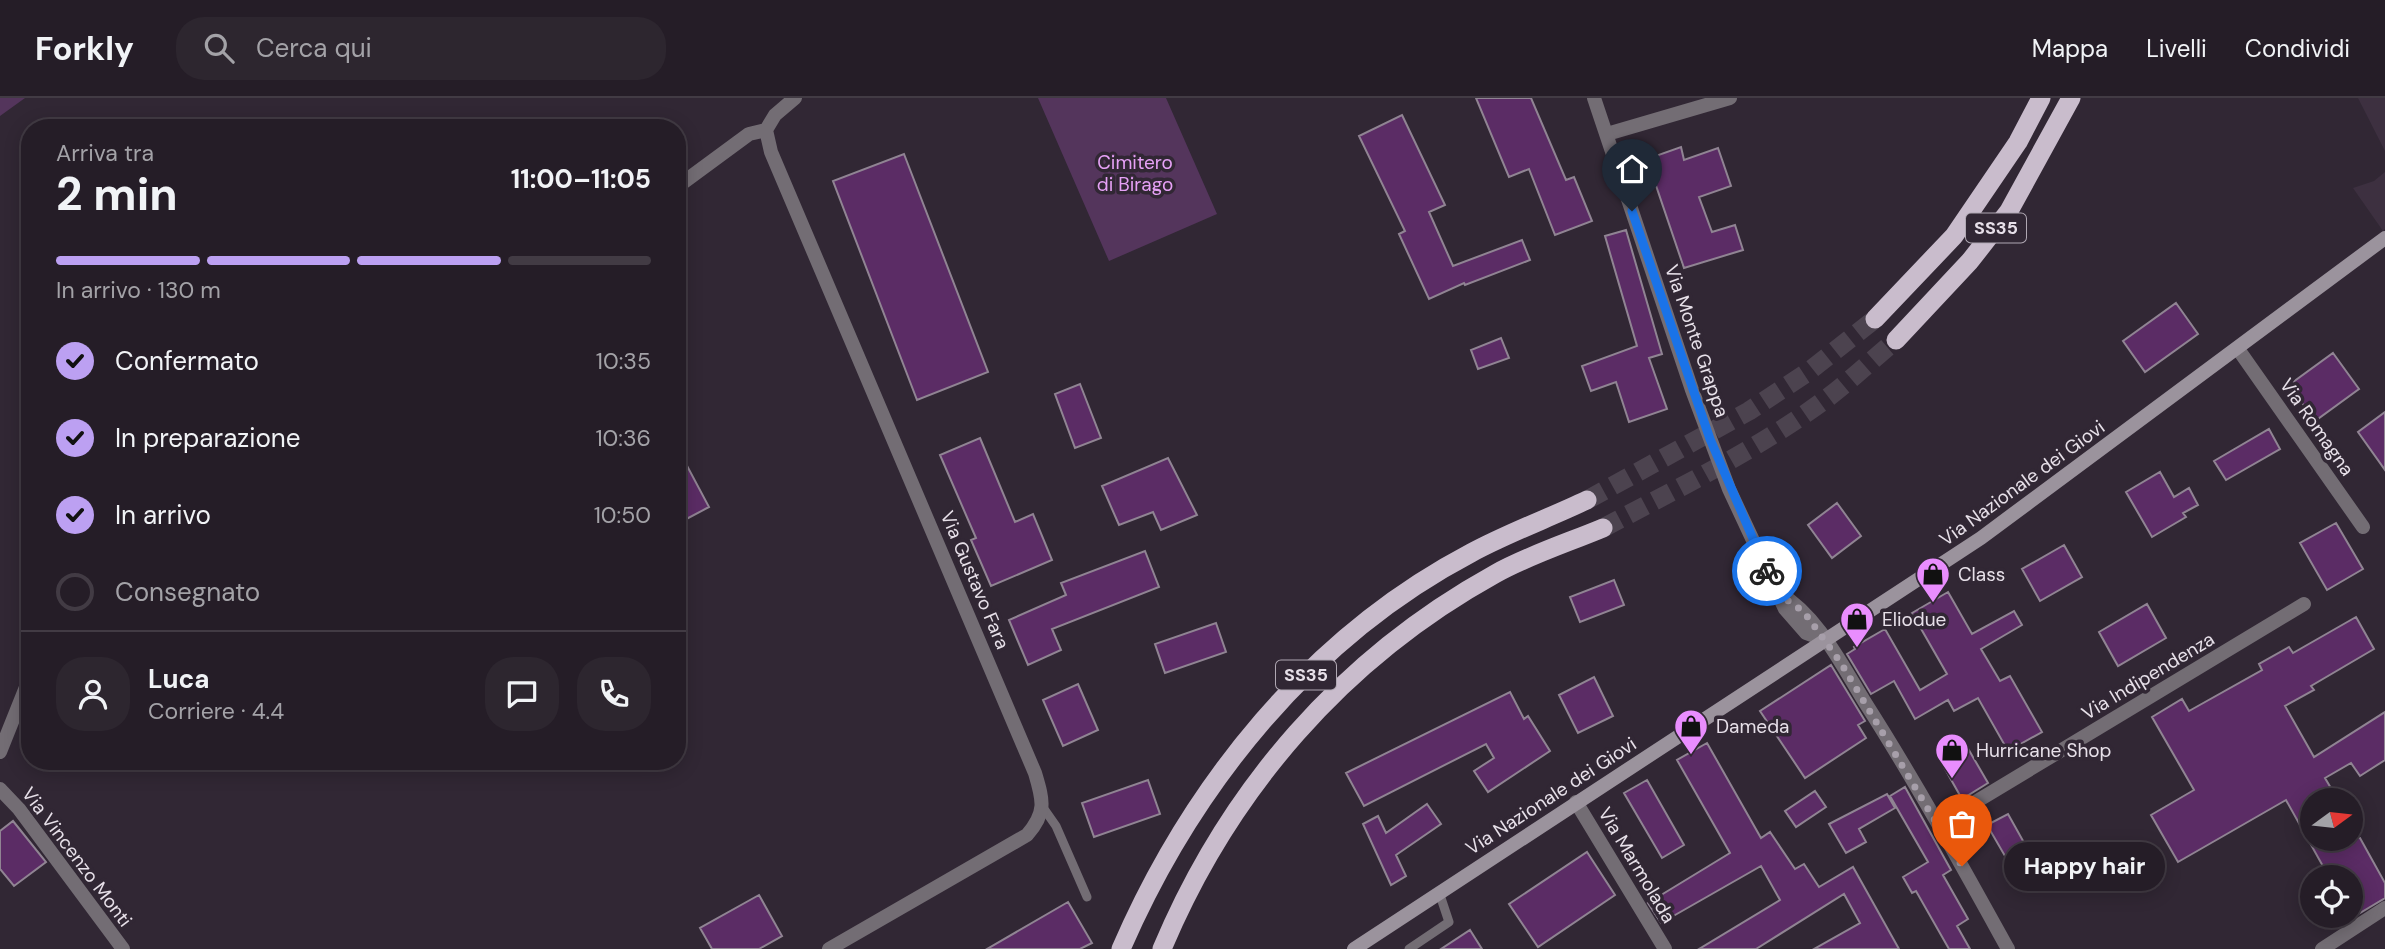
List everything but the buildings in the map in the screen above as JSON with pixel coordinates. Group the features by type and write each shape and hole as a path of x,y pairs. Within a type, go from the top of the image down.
{"highway":[{"name":"SS35","path":"1875,319 1954,236 2018,142 2041,98"},
{"name":"SS35","path":"1896,340 1970,261 2009,211 2071,98"},
{"name":"SS35","path":"1121,949 1141,904 1211,784 1257,725 1310,671 1417,586 1471,553 1587,500"},
{"name":"SS35","path":"1162,949 1185,892 1231,815 1278,752 1331,695 1392,640 1496,573 1603,527"}],"main road":[{"name":"Via Nazionale dei Giovi","path":"1354,949 1981,538 2385,238"}],"street":[{"path":"686,180 749,134 766,130 775,115 795,98"},
{"name":"Via Monte Grappa","path":"1594,98 1696,402 1729,489 1776,592 1804,612 1825,640 1939,824 2008,949"},
{"path":"1607,134 1730,98"},
{"name":"Via Gustavo Fara","path":"766,130 771,152 1035,773 1042,806"},
{"name":"Via Romagna","path":"2238,349 2363,527"},
{"name":"Via Indipendenza","path":"1939,824 2304,604"},
{"path":"0,752 21,700"},
{"name":"Via Vincenzo Monti","path":"0,789 19,809 123,949"},
{"name":"Via Marmolada","path":"1576,802 1665,949"},
{"path":"829,949 1027,835 1039,821 1042,806"},
{"path":"2322,949 2385,908"}],"lane":[{"path":"1042,806 1056,826 1087,897"},
{"path":"1409,949 1449,922 1439,892"}],"shaded area":[{"path":"2358,98 2385,98 2385,151"},
{"path":"2385,172 2383,231 2353,188 2374,181"}],"green space":[{"path":"0,98 25,98 0,116"},
{"name":"Cimitero di Birago","path":"1038,98 1166,98 1217,214 1109,261"}],"tunnel":[{"path":"1587,500 1749,411 1808,372 1875,319"},
{"path":"1603,528 1717,468 1800,418 1844,385 1896,340"}],"way so far":[{"path":"1767,571 1776,592 1804,612 1841,663 1962,866"}],"place":[{"name":"Class","path":"1933,604"},
{"name":"Eliodue","path":"1857,649"},
{"name":"Dameda","path":"1691,756"},
{"name":"Hurricane Shop","path":"1952,780"},
{"name":"Happy hair","path":"1962,866"}],"route":[{"path":"1632,211 1710,439 1729,489 1767,571"}]}
